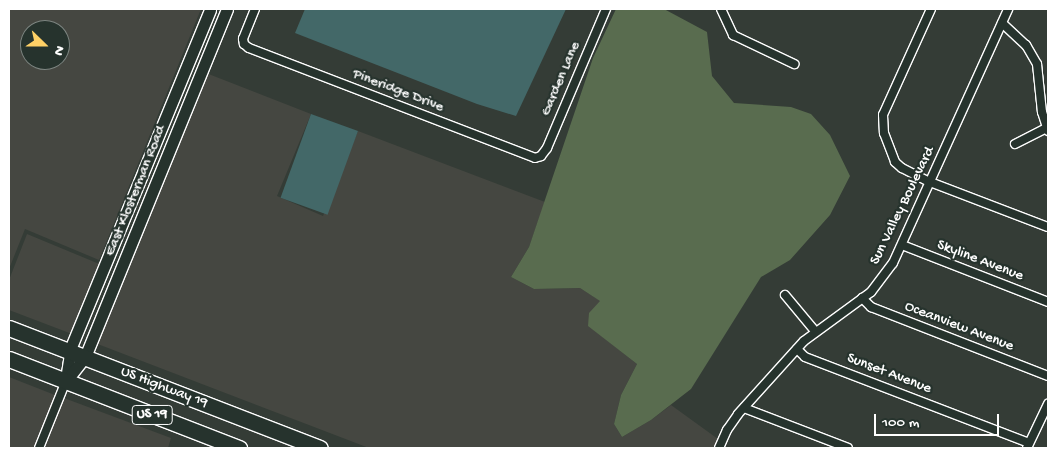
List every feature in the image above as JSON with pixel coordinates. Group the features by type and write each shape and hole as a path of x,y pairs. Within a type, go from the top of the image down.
{"highway":[{"name":"US Highway 19","path":"9,328 320,448"},
{"name":"US Highway 19","path":"9,359 239,448"}],"main road":[{"name":"East Klosterman Road","path":"66,381 70,351 210,9"},
{"name":"East Klosterman Road","path":"66,381 85,357 227,9"}],"street":[{"name":"Pineridge Drive","path":"255,9 243,39 244,44 249,48 526,156 538,158"},
{"name":"Garden Lane","path":"538,158 547,148 606,9"},
{"path":"721,9 733,35 794,64"},
{"path":"931,9 883,115 882,127 895,162 902,168 930,182 1048,227"},
{"name":"Sun Valley Boulevard","path":"719,448 730,425 796,349 815,331 862,298 884,276 902,245 1008,9"},
{"path":"1002,23 1020,38 1034,59 1047,130 1015,144"},
{"name":"Skyline Avenue","path":"902,245 1048,302"},
{"path":"785,295 815,331"},
{"name":"Oceanview Avenue","path":"862,298 870,307 1048,376"},
{"name":"Sunset Avenue","path":"796,349 805,357 1028,446"},
{"name":"East Klosterman Road","path":"39,448 66,381"},
{"path":"1028,446 1048,404"},
{"path":"744,408 848,448"}],"shaded area":[{"path":"9,9 201,9 99,260 25,229 9,269"},
{"path":"206,73 311,114 277,196 323,216 358,131 545,202 529,247 511,277 534,289 580,288 601,301 589,326 637,364 621,395 614,424 622,437 651,420 671,405 718,439 713,448 369,448 95,343"},
{"path":"27,234 97,263 101,262 72,334 9,310 9,280"},
{"path":"9,377 55,395 34,448 9,448"},
{"path":"64,398 171,438 168,448 45,448"}],"green space":[{"path":"616,9 664,9 707,32 712,76 734,103 791,107 811,114 830,135 850,176 830,215 790,260 761,277 691,389 651,420 622,437 614,424 621,395 637,364 588,326 589,313 600,301 580,288 534,289 511,277 529,247 593,58"}],"water":[{"path":"305,9 566,9 516,116 477,104 295,33"},
{"path":"311,114 358,131 328,215 281,198"}]}
